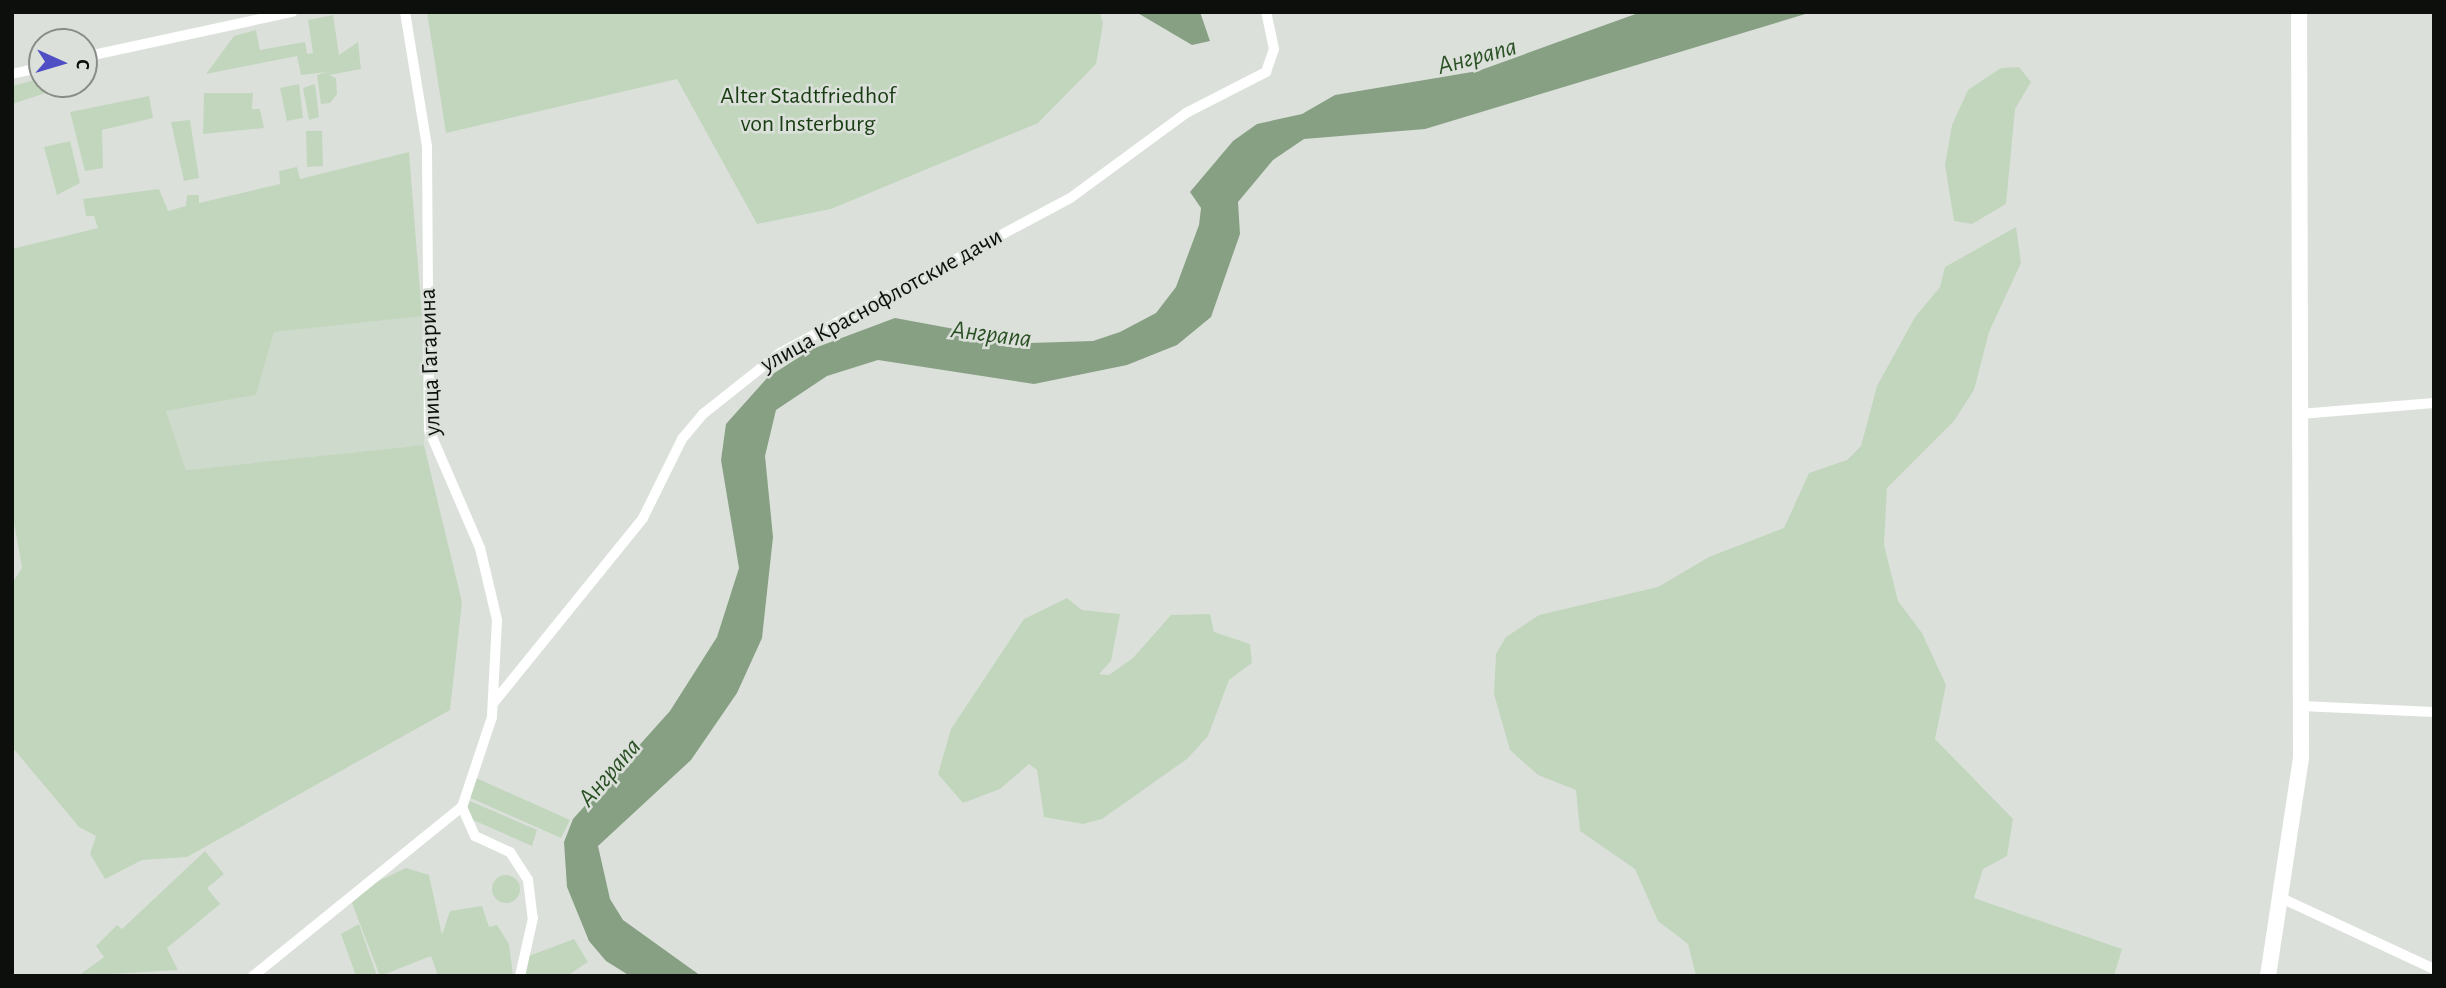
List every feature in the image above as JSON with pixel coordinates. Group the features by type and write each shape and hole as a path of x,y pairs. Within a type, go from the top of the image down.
{"street":[{"path":"98,54 292,12"},
{"name":"улица Гагарина","path":"405,12 427,147 429,430 487,573 497,620 495,701"},
{"name":"улица Краснофлотские дачи","path":"462,807 495,701 643,517 682,439 703,414 780,353 1069,199 1186,113 1266,72 1274,49 1266,12"},
{"path":"2268,976 2301,758 2299,12"},
{"path":"2300,414 2434,403"},
{"path":"2301,706 2434,712"},
{"path":"253,976 462,807 475,836 510,852 528,880 533,918 520,976"},
{"path":"2281,898 2434,969"}],"shaded area":[{"path":"1136,12 1200,12 1210,41 1192,45"},
{"name":"Анграпа","path":"1641,12 1812,12 1425,129 1304,139 1273,160 1238,202 1240,234 1211,317 1177,345 1127,365 1034,384 878,360 827,376 776,410 765,456 773,537 762,638 737,693 691,760 598,846 610,899 623,920 701,976 630,976 606,961 589,941 567,887 564,842 573,819 670,711 717,637 739,568 721,460 726,424 768,377 812,349 895,318 1030,343 1093,341 1120,332 1156,313 1176,287 1199,225 1201,208 1190,192 1233,141 1257,124 1302,114 1335,95 1478,71"},
{"path":"354,306 422,316 424,445 186,470 166,411 256,395 274,332"}],"green space":[{"name":"Alter Stadtfriedhof von Insterburg","path":"427,12 1100,12 1103,24 1096,64 1038,123 831,209 757,224 677,79 446,133"},
{"path":"333,15 339,55 358,42 361,69 329,75 336,78 337,94 330,103 321,104 317,75 327,72 301,75 297,56 206,74 234,36 256,30 260,50 305,42 307,54 313,53 308,20"},
{"path":"2019,67 2031,82 2015,109 2006,204 1972,224 1954,221 1945,165 1952,125 1968,90 2001,68"},
{"path":"28,82 28,98 30,98 12,104 12,86"},
{"path":"299,84 303,118 287,121 280,88"},
{"path":"315,84 319,117 309,120 303,88"},
{"path":"204,93 253,93 252,109 260,109 264,128 203,134"},
{"path":"149,96 153,118 102,130 103,168 85,171 70,112"},
{"path":"190,120 199,178 184,181 171,122"},
{"path":"306,131 322,131 323,166 307,167"},
{"path":"70,141 80,183 57,195 44,147"},
{"path":"409,152 422,316 274,332 256,395 166,411 186,470 424,445 462,602 450,710 187,857 142,860 105,879 90,854 96,836 79,827 12,747 12,583 22,568 12,511 12,249 98,228 94,216 86,216 83,199 159,189 168,211 186,206 187,195 199,195 199,203 280,184 279,171 297,167 300,179"},
{"path":"2016,227 2021,263 1989,332 1974,390 1954,421 1887,488 1884,545 1898,601 1922,633 1946,685 1935,739 2013,819 2007,856 1983,869 1974,898 2122,949 2114,976 1696,976 1688,944 1658,921 1635,869 1580,831 1576,790 1538,775 1510,750 1494,694 1496,654 1506,637 1539,615 1658,587 1709,557 1784,528 1809,473 1847,460 1861,446 1877,386 1915,317 1940,287 1945,267"},
{"path":"1067,598 1082,610 1120,614 1111,661 1099,674 1109,675 1133,658 1171,615 1210,614 1214,632 1250,644 1252,663 1229,680 1208,736 1187,759 1102,819 1083,824 1044,817 1037,770 1029,764 1000,789 963,803 938,774 951,729 1024,619"},
{"path":"474,777 570,820 561,838 466,796"},
{"path":"470,801 537,830 532,846 464,816"},
{"path":"205,851 224,874 207,888 220,904 167,948 178,970 78,976 104,957 96,946 117,925 122,929"},
{"path":"406,868 429,875 442,935 450,911 482,906 489,927 497,925 509,944 513,976 438,976 431,956 380,976 352,903 370,885"},
{"path":"506,875 516,879 520,889 516,899 506,903 496,899 492,889 496,879"},
{"path":"359,924 377,976 356,976 341,934"},
{"path":"574,939 588,962 567,976 525,976 529,956"}]}
